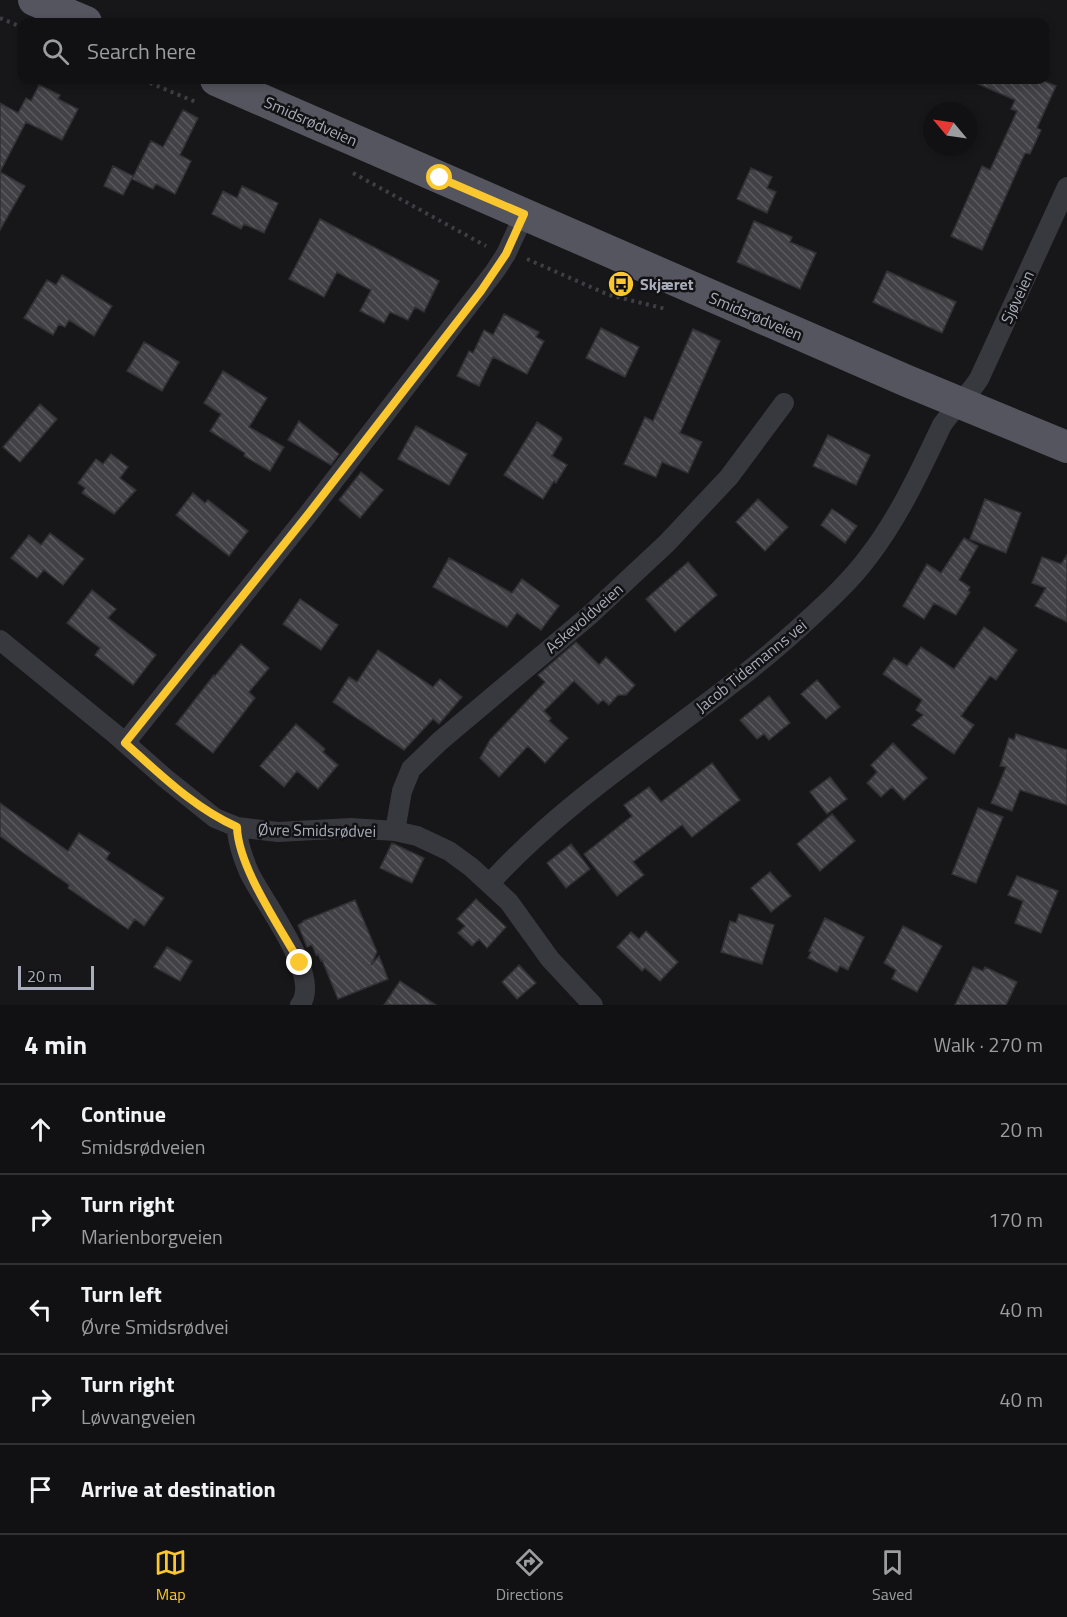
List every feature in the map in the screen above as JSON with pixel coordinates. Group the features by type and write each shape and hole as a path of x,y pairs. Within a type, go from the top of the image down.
{"main road":[{"path":"34,0 77,18"},
{"name":"Smidsrødveien","path":"211,93 524,214 960,404 1067,447"}],"street":[{"name":"Sjøveien","path":"960,404 979,379 1067,187"},
{"path":"125,743 316,503 490,278 506,254 524,214"},
{"name":"Askevoldveien","path":"396,831 402,791 411,769 440,741 591,614 667,543 729,477 784,403"},
{"name":"Jacob Tidemanns vei","path":"490,883 518,852 553,821 764,659 819,610 869,556 892,520 942,425 960,404"},
{"name":"Øvre Smidsrødvei","path":"0,640 215,818 237,827 278,832 351,828 396,831 417,836 449,851 490,883 509,902 550,958 593,1005"},
{"path":"237,827 237,838 250,873 300,963 306,986 304,1003"}],"path":[{"path":"0,18 18,25"},
{"path":"164,84 211,93"},
{"name":"Smidsrødveien","path":"352,173 496,252 506,254"}],"building":[{"path":"1049,83 1056,86 1037,128 1041,130 1030,154 1025,153 982,250 951,236 982,166 990,170 1017,111 1011,109 1015,100 978,84"},
{"path":"39,85 60,95 58,99 78,109 62,140 26,122 0,172 0,103 18,113 26,98 31,101"},
{"path":"183,110 198,118 180,155 191,161 175,194 156,184 153,189 132,179 151,141 163,147"},
{"path":"113,166 133,176 123,195 104,186"},
{"path":"751,168 772,177 767,188 776,192 767,213 737,199"},
{"path":"0,172 25,186 0,230"},
{"path":"242,186 278,203 264,233 244,224 241,229 212,214 223,191 237,198"},
{"path":"320,219 439,281 424,312 415,307 408,320 390,312 384,323 360,311 371,290 337,272 324,297 289,279"},
{"path":"754,221 792,237 790,242 816,253 800,289 737,262"},
{"path":"887,271 956,302 942,333 873,302"},
{"path":"62,275 112,306 94,336 69,320 65,327 59,324 53,335 24,318 47,280 56,285"},
{"path":"504,314 539,332 536,337 544,341 527,374 493,357 479,386 457,376 469,351 473,353 484,330 493,335"},
{"path":"601,328 639,347 625,377 586,358"},
{"path":"693,329 720,341 680,433 702,442 688,473 662,462 656,477 624,464 645,417 653,421"},
{"path":"144,342 179,362 162,391 127,371"},
{"path":"223,371 267,398 249,427 284,447 270,471 244,456 245,453 210,431 221,414 204,403"},
{"path":"40,404 57,419 20,462 3,447"},
{"path":"299,421 339,454 331,465 288,440"},
{"path":"537,422 561,437 552,456 567,465 543,499 504,475"},
{"path":"416,426 467,454 449,485 398,459"},
{"path":"828,435 870,455 856,485 813,466"},
{"path":"111,454 128,467 120,478 136,490 114,514 82,493 85,488 78,483 96,459 103,464"},
{"path":"361,472 383,490 360,518 339,500"},
{"path":"193,493 205,503 208,500 248,531 229,556 176,515"},
{"path":"758,499 788,527 765,551 736,522"},
{"path":"985,499 1021,513 1006,553 970,539"},
{"path":"832,509 857,526 845,543 821,525"},
{"path":"50,533 84,559 63,585 44,570 37,578 11,558 29,535 41,545"},
{"path":"964,538 978,546 959,580 970,587 968,591 970,592 956,615 934,603 924,619 903,606 927,564 941,573"},
{"path":"1067,555 1067,622 1035,606 1046,588 1032,583 1042,557 1061,564"},
{"path":"449,558 512,593 522,579 559,606 541,630 517,613 507,627 433,587"},
{"path":"688,562 717,595 675,632 646,599"},
{"path":"92,590 116,609 108,618 156,655 133,685 95,655 100,648 67,623"},
{"path":"300,599 338,625 321,650 283,624"},
{"path":"984,627 1017,650 996,680 990,676 961,716 974,725 954,754 912,725 923,715 916,710 922,700 883,674 894,658 907,666 921,647 954,669"},
{"path":"576,642 599,665 606,657 635,685 626,695 618,695 609,705 603,700 598,704 574,681 544,711 551,718 549,721 568,738 545,763 528,746 499,777 480,758 490,740 545,682 538,675"},
{"path":"241,644 269,668 249,692 255,698 213,753 176,724"},
{"path":"378,650 433,687 440,679 462,697 439,724 433,719 404,750 333,702 349,677 357,682"},
{"path":"817,680 840,707 826,719 801,694"},
{"path":"769,696 790,723 769,740 764,734 757,739 740,720"},
{"path":"296,724 325,749 323,752 338,765 318,789 297,771 284,787 260,766"},
{"path":"1016,734 1067,750 1067,805 1020,790 1012,811 991,803 1006,767 1000,766 1009,738 1014,740"},
{"path":"893,743 927,778 904,800 892,787 881,797 867,783 877,772 871,765"},
{"path":"712,763 740,800 692,837 682,825 633,862 644,875 617,896 584,854 632,816 624,805 649,787 661,802"},
{"path":"830,777 847,799 827,814 810,792"},
{"path":"0,803 68,851 79,833 110,853 106,859 164,898 144,926 135,919 128,929 68,888 69,885 0,836"},
{"path":"978,808 1003,817 976,883 952,874"},
{"path":"832,814 855,841 820,871 797,844"},
{"path":"392,843 424,858 412,883 380,868"},
{"path":"571,844 590,869 566,888 547,863"},
{"path":"770,872 791,896 771,912 751,888"},
{"path":"1017,876 1058,891 1041,933 1015,923 1023,901 1008,895"},
{"path":"476,899 506,927 487,948 479,939 472,946 458,933 465,926 457,919"},
{"path":"355,900 377,952 371,965 379,956 388,979 338,999 322,960 318,954 316,955 312,945 307,947 298,925"},
{"path":"739,914 774,925 762,964 721,952 730,921 736,923"},
{"path":"825,918 864,937 848,970 840,966 837,972 808,958 811,952 809,951"},
{"path":"903,926 942,946 917,992 892,979 896,970 884,963"},
{"path":"646,931 678,962 660,981 645,968 642,971 617,947 631,932 639,939"},
{"path":"167,947 192,961 180,981 154,967"},
{"path":"519,965 536,983 517,999 502,982"},
{"path":"973,967 983,971 985,967 1017,982 1006,1005 955,1005"},
{"path":"400,981 436,1005 384,1005"}],"place":[{"name":"Skjæret","path":"621,284"}],"route":[{"path":"300,963 250,873 237,838 237,827 215,818 125,743 309,513 481,291 506,254 524,214 440,178"}]}
